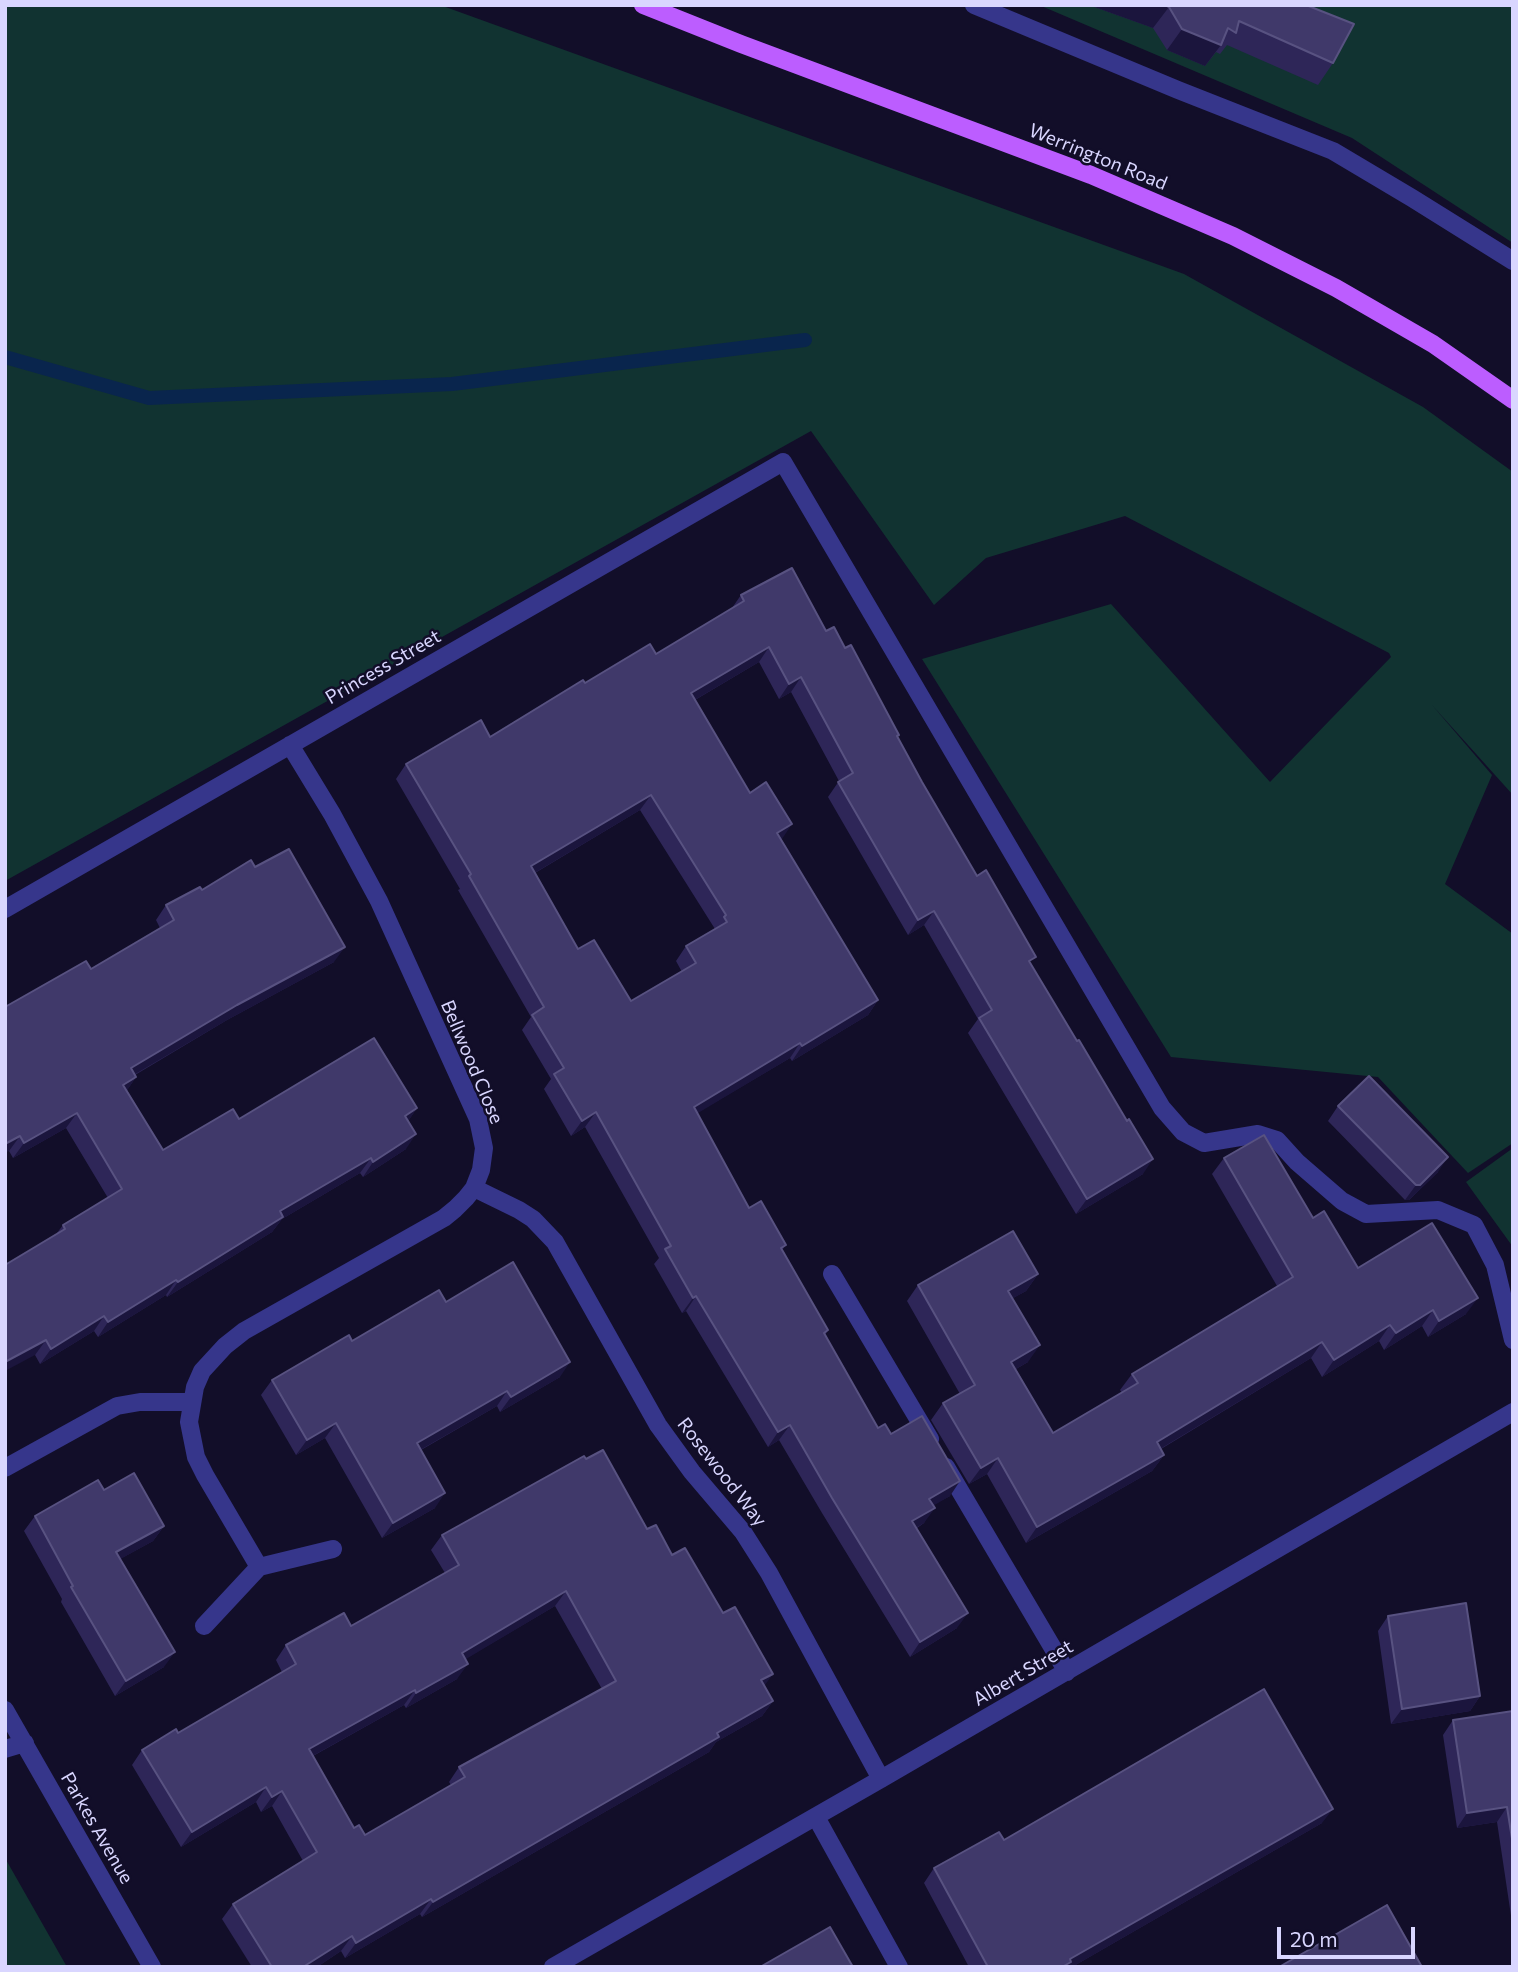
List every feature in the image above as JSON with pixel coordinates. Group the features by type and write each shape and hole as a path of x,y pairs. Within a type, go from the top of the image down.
{"main road":[{"name":"Werrington Road","path":"643,5 1091,175 1233,236 1336,288 1433,344 1513,400"}],"street":[{"path":"974,5 1333,151 1513,261"},
{"name":"Princess Street","path":"5,909 783,462 1163,1108 1183,1132 1205,1143 1258,1134 1277,1140 1297,1162 1342,1201 1366,1214 1438,1210 1474,1225 1495,1265 1513,1340"},
{"name":"Bellwood Close","path":"259,1567 196,1457 189,1422 191,1402 202,1371 235,1338 444,1218 474,1188 481,1170 484,1148 478,1118 379,901 332,814 290,746"},
{"name":"Rosewood Way","path":"474,1188 533,1219 555,1242 658,1425 692,1472 743,1532 769,1573 881,1779"},
{"path":"832,1275 1067,1672"},
{"path":"5,1468 117,1406 140,1402 191,1402"},
{"name":"Albert Street","path":"553,1967 1513,1412"},
{"path":"204,1626 259,1567 333,1549"},
{"name":"Parkes Avenue","path":"5,1710 152,1967"},
{"path":"5,1749 24,1743"},
{"path":"816,1817 899,1967"}],"green space":[{"path":"5,5 440,5 1184,274 1423,407 1513,472 1513,795 1432,705 1492,775 1445,884 1513,934 1513,1143 1468,1173 1378,1077 1171,1057 922,659 1111,604 1270,782 1391,657 1389,653 1125,516 986,558 934,605 811,431 5,881"},
{"path":"1039,5 1513,5 1513,243 1352,138"},
{"path":"1513,1148 1513,1247 1466,1182"},
{"path":"5,1858 67,1967 5,1967"}],"building":[{"path":"1165,5 1306,5 1354,24 1333,63 1239,21 1236,33 1228,28 1221,45 1182,29 1169,7"},
{"path":"792,568 826,631 834,627 845,648 851,645 922,782 977,876 986,870 1036,957 1029,961 1153,1159 1087,1199 979,1018 992,1010 934,911 918,920 838,782 853,773 801,677 789,684 769,647 691,693 750,793 766,782 792,824 777,833 878,1000 694,1107 749,1208 761,1201 786,1245 781,1248 828,1330 824,1333 878,1428 885,1424 891,1434 922,1416 960,1481 929,1499 935,1508 912,1521 968,1613 920,1642 790,1425 778,1432 696,1296 693,1298 665,1249 671,1246 596,1112 582,1121 554,1074 564,1068 532,1015 544,1007 469,876 471,874 406,764 481,720 490,737 583,680 585,683 650,644 656,654 744,601 741,595","holes":["651,795 726,915 724,917 727,922 686,946 696,963 631,1001 594,940 578,949 531,866"]},
{"path":"289,849 345,947 237,1005 131,1068 136,1077 123,1085 163,1150 233,1109 239,1119 374,1038 417,1108 405,1116 416,1134 373,1162 371,1158 280,1211 283,1217 108,1322 104,1316 51,1349 46,1340 5,1362 5,1265 65,1229 63,1225 122,1189 77,1113 24,1143 20,1136 5,1144 5,1007 86,961 91,969 174,920 166,905 200,887 202,890 251,860 255,867"},
{"path":"1369,1076 1448,1157 1420,1185 1416,1185 1338,1106"},
{"path":"1264,1135 1313,1218 1324,1211 1358,1268 1432,1223 1478,1298 1439,1321 1433,1310 1396,1333 1390,1325 1334,1360 1322,1342 1157,1442 1164,1455 1037,1527 998,1458 981,1468 943,1403 975,1385 918,1285 1013,1231 1038,1274 1008,1291 1040,1345 1011,1362 1053,1433 1138,1383 1132,1374 1293,1277 1224,1158"},
{"path":"513,1262 570,1362 511,1397 507,1391 417,1443 445,1493 393,1523 336,1423 307,1440 272,1380 349,1335 352,1341 439,1290 446,1302"},
{"path":"603,1450 647,1529 656,1525 672,1555 685,1548 723,1613 735,1607 773,1674 761,1680 773,1701 717,1733 719,1737 433,1902 431,1899 356,1943 352,1936 303,1967 272,1967 233,1904 317,1852 282,1791 272,1797 266,1787 192,1832 142,1750 176,1729 178,1733 296,1664 286,1645 344,1613 351,1626 459,1565 442,1535 584,1456 586,1459","holes":["566,1591 616,1681 459,1767 465,1777 365,1835 359,1825 354,1828 309,1749 468,1664 462,1653"]},
{"path":"134,1473 164,1526 116,1552 175,1652 126,1681 71,1587 73,1586 35,1516 98,1480 104,1490"},
{"path":"1466,1603 1480,1696 1402,1709 1388,1616"},
{"path":"1264,1689 1333,1809 1070,1959 1071,1962 1062,1967 988,1967 934,1868 999,1832 1004,1840"},
{"path":"1513,1711 1513,1845 1507,1807 1467,1813 1453,1720"},
{"path":"1387,1905 1422,1967 1279,1967"},
{"path":"830,1927 853,1967 760,1967"}],"waterway":[{"path":"5,357 149,398 452,384 805,340"}]}
